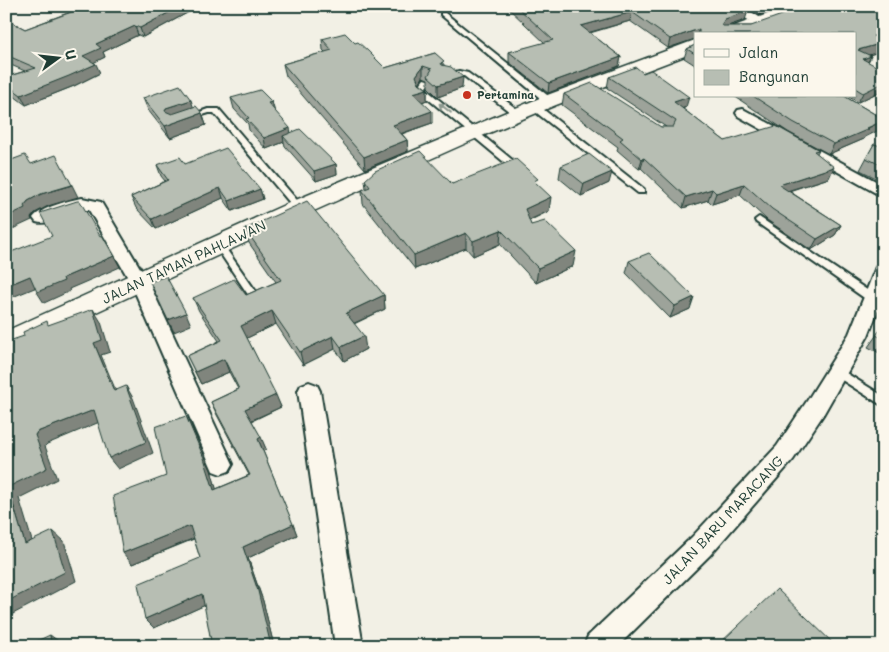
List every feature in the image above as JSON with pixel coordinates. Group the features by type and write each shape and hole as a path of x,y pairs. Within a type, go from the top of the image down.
{"main road":[{"path":"734,32 807,6"},
{"name":"JALAN TAMAN PAHLAWAN","path":"6,343 140,283 299,208 475,132 534,108 597,90 694,46"}],"street":[{"path":"733,6 761,22"},
{"path":"743,112 883,192"},
{"path":"42,218 81,203 95,206 140,283 221,464"},
{"name":"JALAN BARU MARACANG","path":"598,646 702,546 785,454 838,372 858,336 883,272"},
{"path":"309,391 349,646"}],"lane":[{"path":"443,14 534,108 641,191"},
{"path":"447,75 466,74 534,108"},
{"path":"427,81 422,87 424,91 526,176"},
{"path":"184,120 208,111 216,111 299,208"},
{"path":"759,220 873,299"},
{"path":"219,245 254,296"},
{"path":"838,372 883,402"}],"building":[{"path":"73,6 181,6 140,28 135,26 96,44 101,48 83,56 96,64 21,95 6,84 6,77 36,68 6,55 6,19 25,29 74,11 69,8"},
{"path":"516,6 741,6 748,11 725,19 721,25 751,26 807,6 883,6 883,33 873,36 883,43 858,50 871,56 863,59 883,70 883,79 880,80 883,83 863,93 856,89 856,32 699,32 699,29 670,39 632,12 581,26 621,57 549,83 509,52 553,40"},
{"path":"345,33 355,43 358,42 385,68 435,53 444,61 441,63 442,65 451,67 463,77 438,85 428,76 432,69 423,66 416,76 419,83 427,89 413,93 432,111 393,125 407,140 364,157 283,64 332,50 322,39"},
{"path":"694,46 694,53 687,49"},
{"path":"636,67 643,73 651,70 689,97 674,102 725,141 776,126 819,150 814,151 834,167 779,185 841,225 817,239 772,209 744,184 716,193 712,189 686,197 644,158 642,159 620,140 623,138 564,94 592,83 661,127 673,127 676,121 609,77"},
{"path":"180,85 191,100 166,108 165,111 172,114 196,106 202,113 165,126 143,98"},
{"path":"260,90 272,102 268,103 290,128 264,138 246,119 249,118 231,98"},
{"path":"756,98 847,98 883,119 883,121 867,128 869,129 834,144 793,122"},
{"path":"300,129 336,164 314,171 283,136"},
{"path":"874,144 883,147 883,166 866,158"},
{"path":"226,148 260,189 229,201 220,188 152,219 131,197 168,180 157,165 180,157 185,164"},
{"path":"420,151 452,184 516,159 538,179 534,181 551,197 525,209 531,225 545,221 576,251 538,268 501,230 473,241 466,233 414,255 362,190 370,187 365,180 375,171"},
{"path":"589,154 612,172 584,184 561,166"},
{"path":"25,155 31,164 56,155 72,185 41,194 28,201 24,206 25,208 6,217 6,162"},
{"path":"80,201 114,256 63,278 64,281 37,292 30,276 6,286 6,254 52,236 40,213"},
{"path":"307,201 384,295 346,313 364,336 341,347 333,336 300,352 272,311 241,326 276,395 245,409 261,437 258,439 293,524 243,547 258,591 271,646 212,646 202,594 145,619 138,584 200,558 190,526 123,553 113,496 166,476 155,427 186,416 204,458 214,490 250,475 211,402 239,389 224,359 195,372 187,356 222,340 193,298 234,279 246,295 281,280 245,229"},
{"path":"649,253 694,297 675,306 629,261"},
{"path":"166,276 186,313 168,320 150,282"},
{"path":"93,309 102,340 94,343 114,391 126,386 146,442 109,458 94,410 37,432 35,435 47,468 8,487 25,544 53,531 65,572 6,602 6,342 24,336 23,332 47,321 48,325"},
{"path":"883,326 883,339 876,335"},
{"path":"777,589 836,646 717,646"},
{"path":"50,635 51,646 26,646"}],"place":[{"name":"Pertamina","path":"467,95"}]}
